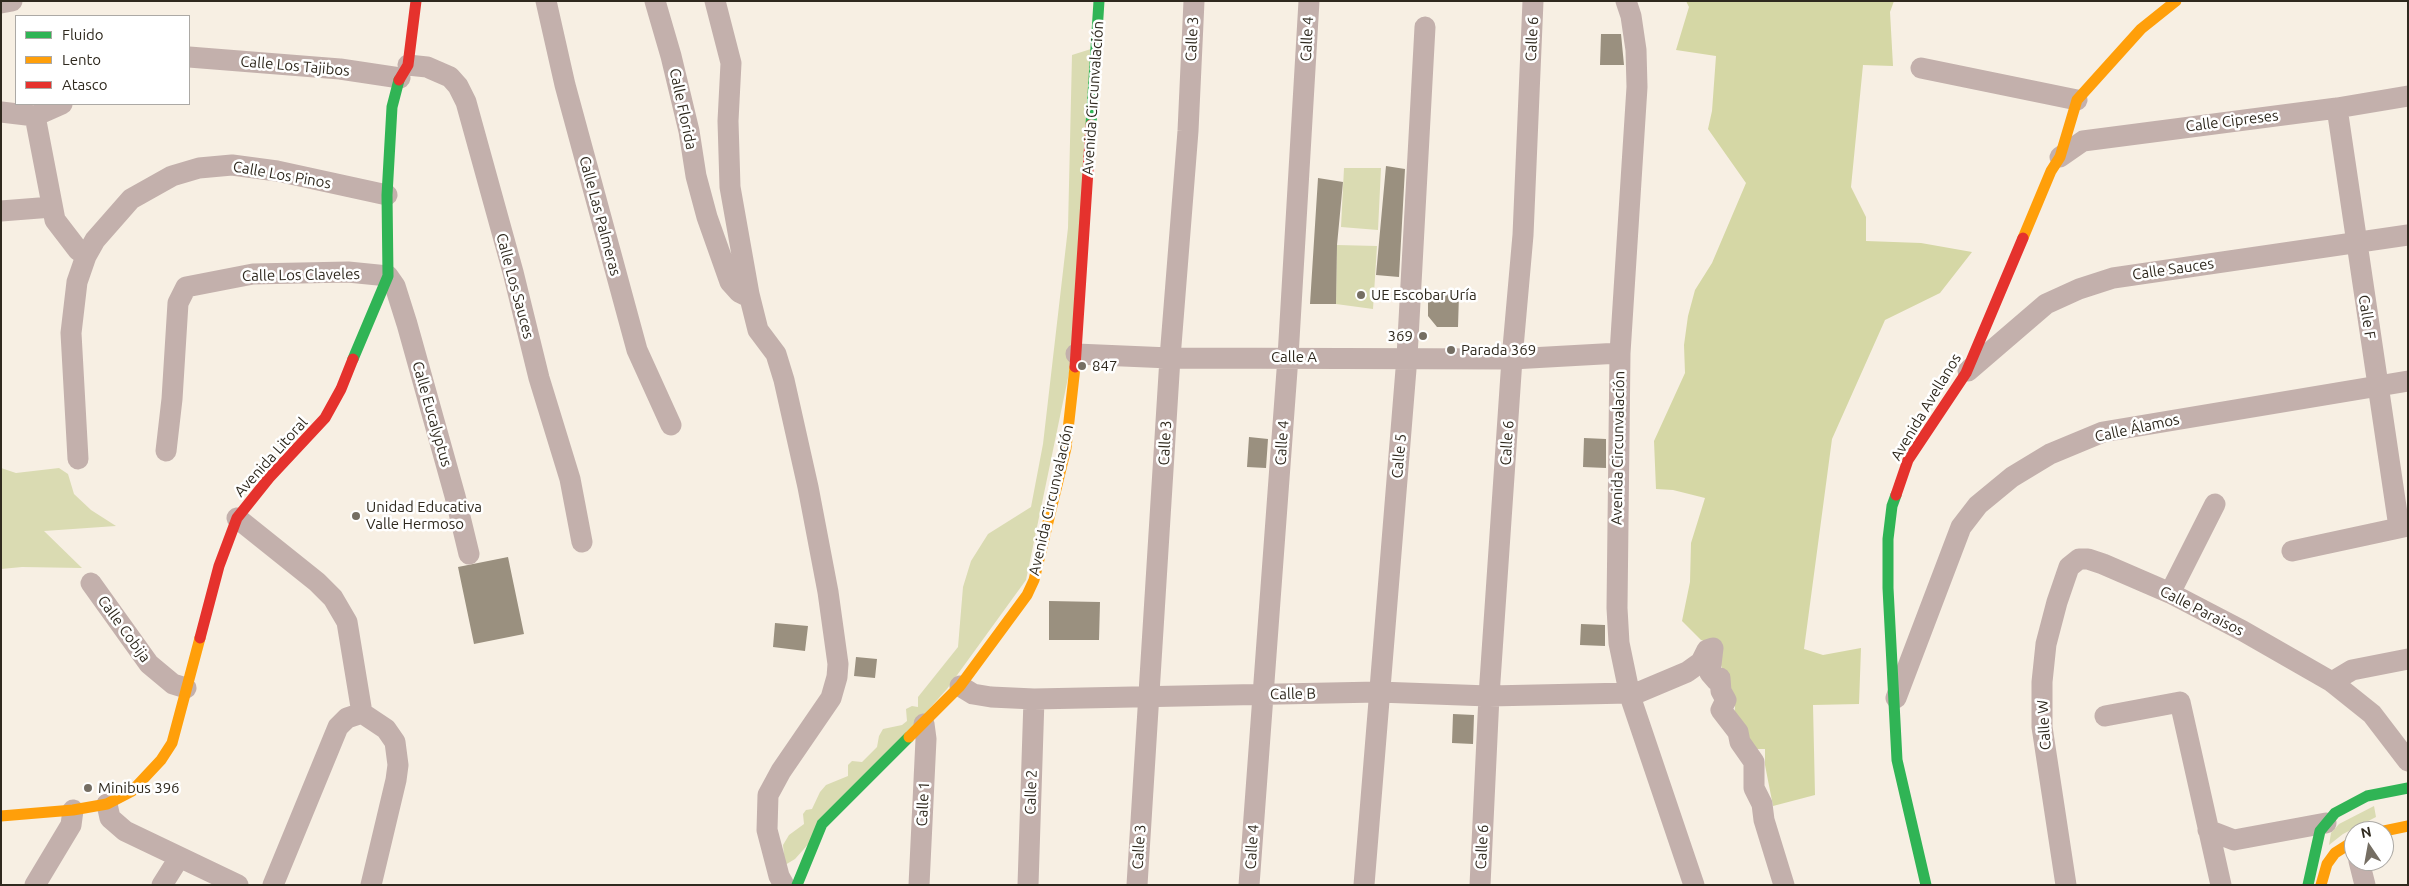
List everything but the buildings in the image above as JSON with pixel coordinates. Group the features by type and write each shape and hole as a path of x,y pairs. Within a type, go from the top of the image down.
{"street":[{"path":"1,3 12,1"},
{"name":"Calle Las Palmeras","path":"546,1 565,85 634,341 671,425"},
{"name":"Calle Florida","path":"655,1 671,56 696,176 707,217 730,282 739,292 745,295 749,294"},
{"path":"715,1 731,64 728,121 730,186 749,294 758,330 776,354 784,380 812,506 838,664 837,677 831,698 781,771 768,795 766,830 779,876 784,885"},
{"name":"Avenida Circunvalación","path":"796,885 822,824 960,686 1027,596 1034,580 1066,448 1076,354 1099,1"},
{"name":"Calle 3","path":"1137,885 1170,358 1188,131 1194,1"},
{"name":"Calle 4","path":"1249,885 1288,357 1309,1"},
{"name":"Calle 6","path":"1480,885 1512,359 1523,235 1533,1"},
{"name":"Avenida Circunvalación","path":"1626,1 1631,16 1636,50 1637,87 1620,353 1617,608 1619,643 1629,695 1694,885"},
{"name":"Avenida Avellanos","path":"1926,885 1897,760 1888,578 1888,539 1892,506 1908,460 1966,373 2051,171 2060,157 2077,100 2141,29 2176,1"},
{"name":"Avenida Litoral","path":"1,816 74,810 107,804 132,790 161,760 172,743 219,566 237,518 269,478 325,418 341,389 388,276 387,196 392,107 404,71 414,2"},
{"name":"Calle 5","path":"1364,885 1378,692 1407,358 1425,27"},
{"name":"Calle Los Tajibos","path":"190,56 340,69 404,71"},
{"name":"Calle Los Sauces","path":"404,71 427,67 450,77 458,86 466,102 513,272 539,378 570,479 582,542"},
{"path":"1921,68 2077,100"},
{"name":"Calle Cipreses","path":"2060,157 2083,141 2337,108 2408,96"},
{"path":"1,112 35,116 60,105"},
{"name":"Calle F","path":"2337,108 2378,386 2404,526"},
{"path":"35,116 55,220 78,250 86,256"},
{"name":"Calle Los Pinos","path":"78,459 71,333 77,282 86,256 112,218 131,199 172,176 199,168 232,165 277,171 387,196"},
{"path":"1,211 52,207"},
{"name":"Calle Sauces","path":"1966,373 2046,304 2104,281 2154,271 2408,236"},
{"name":"Calle Los Claveles","path":"166,451 172,399 178,303 186,287 253,274 348,272 388,276"},
{"name":"Calle Eucalyptus","path":"388,276 394,286 408,324 469,554"},
{"name":"Calle A","path":"1076,354 1170,358 1512,359 1620,353"},
{"name":"Calle Álamos","path":"1894,702 1961,527 1978,505 2012,477 2050,454 2103,432 2408,380"},
{"path":"2170,593 2215,504"},
{"path":"237,518 316,582 341,610 347,622 362,713 386,729 395,742 398,765 371,885"},
{"path":"2292,551 2404,526"},
{"name":"Calle Paraisos","path":"2069,568 2079,559 2088,559 2170,593 2243,631 2332,682 2372,714 2408,762"},
{"name":"Calle W","path":"2066,885 2042,727 2042,682 2046,644 2069,568"},
{"name":"Calle Cobija","path":"91,583 149,664 173,684 186,688"},
{"path":"1629,695 1687,672 1701,662 1707,650 1713,648 1713,668 1710,674 1717,681 1720,678 1721,691 1726,700 1721,710 1738,732 1740,742 1754,762 1754,788 1762,804 1764,820 1784,885"},
{"path":"2332,682 2352,670 2408,659"},
{"name":"Calle B","path":"960,686 973,694 990,697 1034,699 1378,692 1490,696 1629,695"},
{"name":"Calle 2","path":"1028,885 1034,699"},
{"path":"2104,716 2180,702 2221,885"},
{"path":"273,885 338,727 347,718 362,713"},
{"name":"Calle 1","path":"919,885 926,739 924,724"},
{"path":"2308,885 2315,846 2320,831 2326,823 2344,807 2367,796 2406,789 2403,773 2408,762"},
{"path":"107,804 110,818 125,831 238,885"},
{"path":"35,885 71,825 74,810"},
{"path":"2208,830 2234,840 2326,823"},
{"path":"2394,829 2408,826"},
{"path":"2321,885 2327,864 2336,853 2344,848"},
{"path":"162,885 179,858"},
{"path":"2362,871 2365,885"}],"green space":[{"path":"1686,1 1894,1 1890,12 1893,66 1863,65 1851,187 1866,217 1866,241 1921,243 1972,252 1940,293 1885,320 1832,439 1804,649 1823,655 1861,648 1859,704 1813,705 1815,795 1773,806 1765,765 1765,749 1755,749 1734,716 1735,707 1714,644 1701,640 1682,621 1690,582 1691,543 1705,498 1673,490 1656,489 1654,441 1685,373 1684,345 1688,316 1695,290 1712,263 1746,183 1708,129 1712,111 1716,56 1676,50 1689,7"},
{"path":"1091,49 1074,349 1026,580 947,689 795,859 785,865 783,845 789,835 804,824 803,814 806,810 812,809 820,792 826,785 848,776 848,765 852,761 862,762 877,747 879,736 883,729 902,725 907,721 906,709 912,706 918,707 918,697 958,647 963,587 971,561 988,534 1031,507 1043,444 1068,228 1072,55"},
{"path":"1344,168 1381,168 1378,230 1341,227"},
{"path":"1337,245 1377,246 1373,309 1336,304"},
{"path":"1,468 16,473 59,468 68,474 74,494 91,510 116,526 44,531 82,568 22,567 1,569"},
{"path":"2374,806 2376,817 2368,821 2345,821"},
{"path":"2344,821 2344,833 2329,845 2331,833"}],"traffic: fast":[{"path":"1091,125 1099,1"},
{"path":"353,359 388,276 387,195 392,107 399,80"},
{"path":"1896,495 1892,506 1888,539 1888,588 1897,760 1926,885"},
{"path":"797,885 822,824 909,737"},
{"path":"2308,885 2320,831 2335,813 2367,796 2408,788"}],"traffic: slow":[{"path":"2023,238 2051,171 2060,157 2077,100 2141,29 2176,1"},
{"path":"909,737 960,686 1027,595 1034,580 1066,448 1075,367"},
{"path":"1,816 73,810 107,804 132,791 161,760 172,743 200,638"},
{"path":"2394,829 2408,826"},
{"path":"2321,885 2327,864 2335,853 2344,847"}],"traffic: jam":[{"path":"399,80 408,65 416,1"},
{"path":"1075,367 1091,125"},
{"path":"1896,495 1908,460 1966,373 2023,238"},
{"path":"200,638 219,566 237,518 269,478 325,418 341,389 353,359"}],"place":[{"name":"UE Escobar Uría","path":"1361,295"},
{"name":"369","path":"1423,336"},
{"name":"Parada 369","path":"1451,350"},
{"name":"847","path":"1082,366"},
{"name":"Unidad Educativa Valle Hermoso","path":"356,516"},
{"name":"Minibus 396","path":"88,788"}]}
